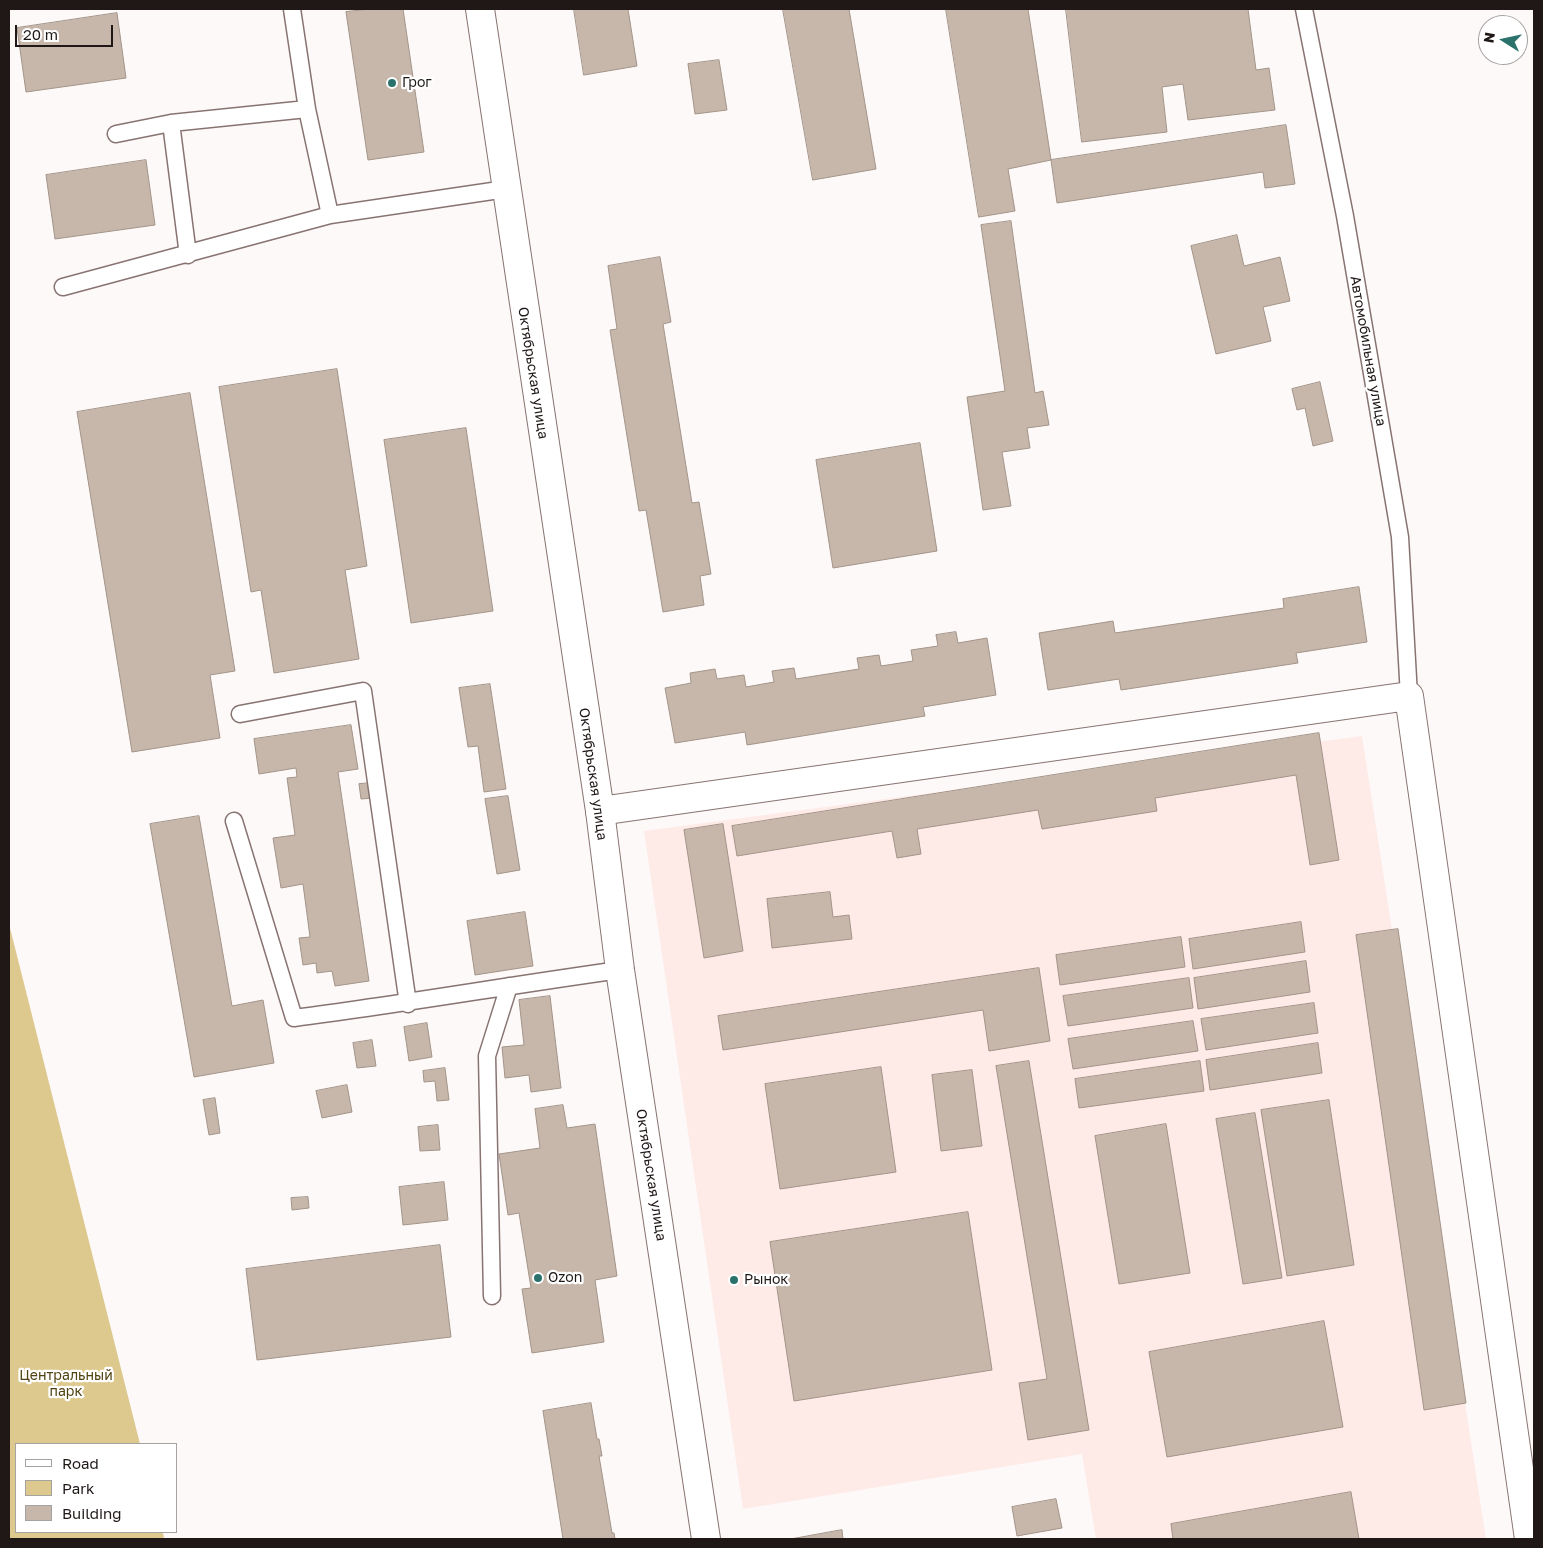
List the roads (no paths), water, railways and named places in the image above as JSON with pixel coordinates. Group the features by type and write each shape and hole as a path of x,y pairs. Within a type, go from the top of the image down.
{"street":[{"name":"Октябрьская улица","path":"480,9 600,811 620,970 706,1539"},
{"path":"600,811 645,807 1409,696 1529,1539"}],"lane":[{"path":"292,9 307,109 330,215"},
{"name":"Автомобильная улица","path":"1304,9 1345,216 1400,537 1409,696"},
{"path":"116,134 171,124 307,109"},
{"path":"171,124 188,255"},
{"path":"63,287 188,255 330,215 506,189"},
{"path":"240,714 363,691 408,1004"},
{"path":"234,821 294,1018 408,1004 509,986 620,970"},
{"path":"492,1296 487,1056 509,986"}],"place":[{"name":"Грог","path":"392,83"},
{"name":"Ozon","path":"538,1278"},
{"name":"Рынок","path":"734,1280"}],"park label":[{"name":"Центральный парк","path":"66,1384"}]}
